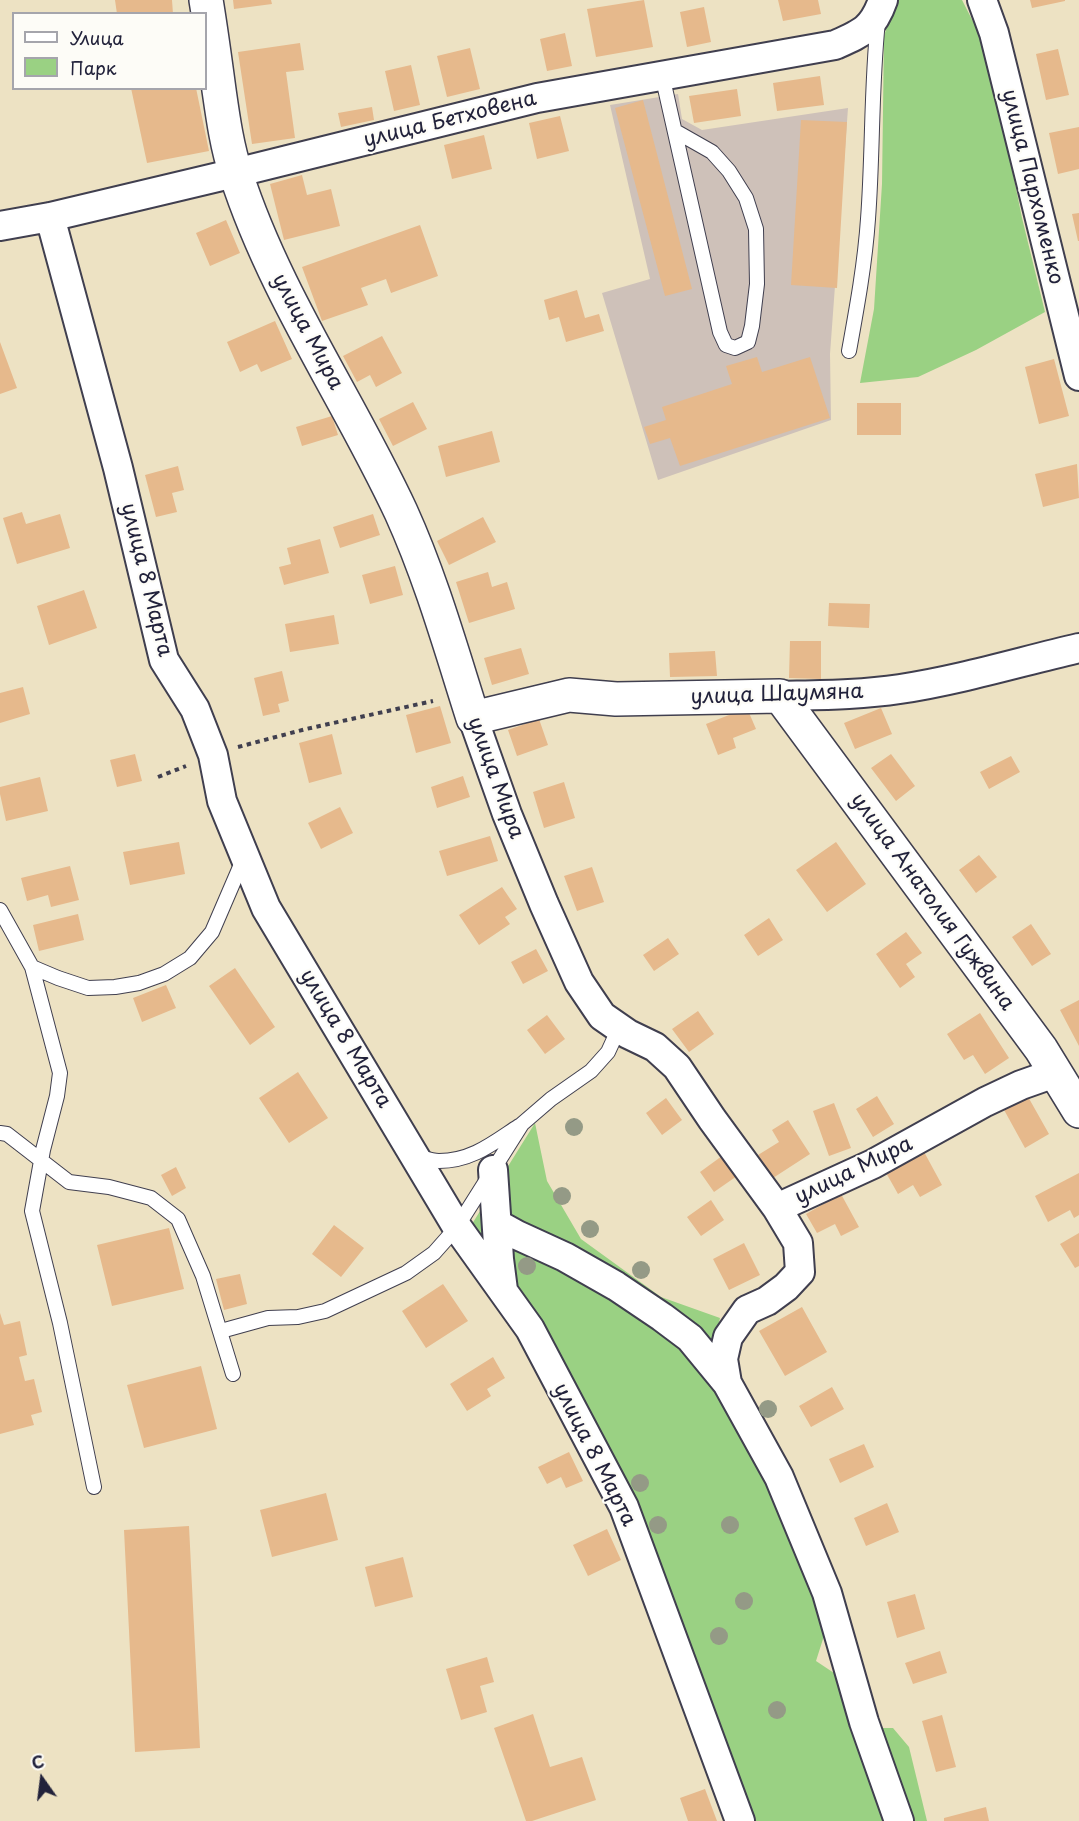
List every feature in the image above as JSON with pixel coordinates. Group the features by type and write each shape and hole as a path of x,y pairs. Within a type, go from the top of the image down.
{"street":[{"name":"улица Мира","path":"206,0 225,130 235,173 258,236 287,298 354,419 401,513 436,600 473,718 511,824 579,982 602,1016 628,1034 655,1047 677,1067 777,1208 873,1164 1021,1085 1055,1073"},
{"name":"улица Пархоменко","path":"981,0 994,33 1079,376"},
{"name":"улица Бетховена","path":"0,226 50,217 235,173 537,98 820,48 850,38 870,26 881,5"},
{"name":"улица 8 Марта","path":"50,217 118,468 164,660 195,709 213,755 222,801 266,908 458,1227 531,1329 624,1508 740,1821"},
{"name":"улица Шаумяна","path":"473,718 569,695 616,699 848,694 898,689 947,681 1079,648"},
{"name":"улица Анатолия Гужвина","path":"780,696 1041,1049 1079,1111"},
{"path":"493,1170 499,1259 504,1292"},
{"path":"727,1383 723,1359 728,1337 747,1310 767,1301 786,1287 800,1272 798,1243 777,1208"},
{"path":"497,1224 565,1257 634,1298 690,1338 727,1383 779,1477 827,1593 864,1722 899,1821"}],"lane":[{"path":"849,351 861,285 868,219 875,54 881,5"},
{"path":"850,38 867,44 875,54"},
{"path":"662,75 720,332 726,345 735,348 748,342 752,326 757,284 756,229 746,198 729,171 712,152 675,131"},
{"path":"32,967 88,988 139,983 164,974 190,958 212,932 245,856"},
{"path":"0,910 32,967 60,1073 32,1211 60,1323 94,1487"},
{"path":"414,1155 437,1161 469,1157 522,1124 551,1099 591,1071 608,1052 619,1028"},
{"path":"221,1331 268,1318 298,1317 326,1311 406,1273 434,1253 458,1227 522,1124"},
{"path":"0,1133 7,1134 69,1182 151,1198 178,1219 203,1276 233,1374"}],"path":[{"path":"158,777 252,742 433,701"}],"shaded area":[{"path":"678,94 682,119 702,130 848,108 830,354 831,420 658,480 602,293 650,279 610,105"}],"green space":[{"path":"895,0 962,0 988,51 1022,218 1045,312 976,350 918,377 860,383 874,309 882,184 884,36"},
{"path":"535,1123 547,1181 581,1239 661,1297 720,1318 708,1367 752,1444 829,1620 816,1661 840,1677 873,1728 893,1728 909,1747 927,1821 751,1821 640,1526 566,1365 472,1224"}],"building":[{"path":"115,0 172,0 173,12 117,12"},
{"path":"233,0 271,0 272,4 234,9"},
{"path":"644,0 653,47 596,57 587,9"},
{"path":"778,0 818,0 821,14 783,21"},
{"path":"1030,0 1065,0 1065,1 1032,8"},
{"path":"704,7 711,42 687,47 680,12"},
{"path":"565,33 572,66 547,71 540,39"},
{"path":"300,43 304,70 286,72 295,138 252,144 238,52"},
{"path":"470,48 480,89 447,97 437,56"},
{"path":"1058,49 1069,95 1046,100 1036,54"},
{"path":"411,65 420,105 394,111 385,71"},
{"path":"820,76 824,105 777,111 773,83"},
{"path":"737,89 741,116 694,123 689,96"},
{"path":"131,90 196,90 209,151 147,163"},
{"path":"643,100 692,289 665,296 615,108"},
{"path":"372,107 374,120 341,127 338,113"},
{"path":"560,116 569,151 537,159 529,123"},
{"path":"801,120 847,122 837,288 791,285"},
{"path":"1079,127 1079,169 1058,174 1049,133"},
{"path":"484,135 492,169 452,179 444,145"},
{"path":"302,175 307,195 331,189 340,226 284,240 270,184"},
{"path":"1079,213 1079,241 1078,241 1072,214"},
{"path":"226,220 240,253 210,266 196,233"},
{"path":"420,225 438,276 391,293 386,279 361,288 368,305 322,321 302,267"},
{"path":"577,290 585,318 599,314 604,331 566,342 559,317 549,320 544,300"},
{"path":"275,321 292,359 261,372 257,364 240,372 227,342"},
{"path":"382,336 402,373 376,387 370,375 357,382 343,356"},
{"path":"0,342 17,388 0,394"},
{"path":"757,357 762,372 810,357 830,418 680,466 670,438 650,444 644,427 666,420 662,407 732,384 726,366"},
{"path":"1054,359 1069,416 1039,424 1025,367"},
{"path":"413,402 427,429 393,446 379,419"},
{"path":"857,403 901,403 901,435 857,435"},
{"path":"332,416 338,435 302,446 296,427"},
{"path":"492,431 500,462 446,477 438,446"},
{"path":"1077,464 1079,498 1043,507 1035,474"},
{"path":"178,466 184,490 172,493 177,512 156,517 145,475"},
{"path":"22,512 26,524 60,514 70,548 17,564 3,518"},
{"path":"373,514 380,535 340,548 333,527"},
{"path":"483,517 496,542 449,565 437,541"},
{"path":"320,539 329,573 284,585 279,567 291,564 287,548"},
{"path":"395,566 403,595 370,604 362,575"},
{"path":"488,572 492,587 507,582 515,609 469,623 456,582"},
{"path":"84,590 97,628 49,645 37,606"},
{"path":"829,603 870,604 869,628 828,626"},
{"path":"334,615 339,644 290,652 285,624"},
{"path":"790,641 821,641 821,679 789,678"},
{"path":"521,648 529,674 492,685 484,658"},
{"path":"715,651 717,676 670,677 669,653"},
{"path":"282,671 289,701 278,704 280,712 263,716 254,678"},
{"path":"23,687 30,714 0,723 0,693"},
{"path":"440,706 451,743 416,753 406,715"},
{"path":"747,708 756,729 733,738 736,748 718,755 706,724"},
{"path":"881,708 892,734 855,749 844,723"},
{"path":"539,719 548,745 517,756 508,730"},
{"path":"332,734 342,774 309,783 299,743"},
{"path":"135,754 142,781 117,787 110,760"},
{"path":"891,754 915,786 896,801 871,768"},
{"path":"1011,756 1020,772 989,789 980,772"},
{"path":"463,776 470,797 437,808 431,787"},
{"path":"40,777 48,811 6,821 0,787"},
{"path":"564,782 575,818 544,828 533,792"},
{"path":"340,807 353,833 321,849 308,823"},
{"path":"490,836 498,861 447,876 439,851"},
{"path":"179,842 185,874 130,885 123,852"},
{"path":"836,842 866,884 827,912 796,870"},
{"path":"979,855 997,877 976,893 959,870"},
{"path":"70,866 79,900 51,907 48,895 27,901 21,878"},
{"path":"592,867 604,902 577,911 564,876"},
{"path":"502,887 517,909 505,917 510,924 479,945 459,915"},
{"path":"78,914 84,940 39,951 33,925"},
{"path":"769,918 783,940 758,956 744,935"},
{"path":"1031,924 1051,954 1032,966 1012,937"},
{"path":"906,932 922,953 906,964 915,977 900,988 876,954"},
{"path":"668,938 679,954 654,971 643,955"},
{"path":"536,949 548,971 523,984 511,962"},
{"path":"235,968 275,1027 250,1045 209,986"},
{"path":"166,985 176,1008 142,1022 133,998"},
{"path":"1079,1000 1079,1046 1060,1010"},
{"path":"698,1011 714,1034 689,1052 672,1029"},
{"path":"980,1013 1009,1058 985,1074 973,1055 964,1060 947,1034"},
{"path":"547,1015 565,1039 545,1054 527,1030"},
{"path":"298,1072 328,1118 289,1143 259,1098"},
{"path":"1027,1095 1049,1134 1025,1148 1003,1108"},
{"path":"877,1096 894,1124 873,1137 856,1109"},
{"path":"666,1098 682,1120 662,1135 646,1113"},
{"path":"834,1103 851,1148 829,1156 813,1111"},
{"path":"788,1120 810,1154 773,1178 758,1155 779,1142 772,1130"},
{"path":"923,1150 942,1185 920,1197 913,1185 898,1194 885,1171"},
{"path":"722,1156 737,1176 714,1192 700,1172"},
{"path":"176,1167 186,1188 172,1196 161,1175"},
{"path":"1079,1173 1079,1215 1074,1218 1070,1210 1048,1222 1035,1196"},
{"path":"841,1194 859,1227 841,1236 835,1224 817,1233 806,1214"},
{"path":"711,1200 724,1220 701,1236 687,1217"},
{"path":"334,1225 364,1248 341,1277 312,1254"},
{"path":"169,1228 184,1289 112,1306 97,1245"},
{"path":"1079,1233 1079,1266 1075,1268 1060,1244"},
{"path":"744,1243 760,1275 729,1290 713,1259"},
{"path":"240,1274 247,1304 224,1310 216,1279"},
{"path":"443,1284 468,1321 426,1348 402,1311"},
{"path":"802,1307 827,1352 785,1376 759,1331"},
{"path":"0,1313 4,1325 20,1321 27,1355 19,1357 25,1381 34,1379 42,1412 31,1415 34,1425 0,1434"},
{"path":"493,1357 505,1378 487,1389 491,1396 467,1411 450,1384"},
{"path":"201,1366 217,1429 144,1448 127,1385"},
{"path":"832,1387 844,1409 811,1427 799,1406"},
{"path":"864,1444 874,1467 840,1483 829,1459"},
{"path":"569,1452 583,1481 566,1488 561,1477 547,1484 538,1467"},
{"path":"326,1493 338,1540 272,1557 260,1510"},
{"path":"887,1503 899,1532 866,1546 854,1518"},
{"path":"189,1526 200,1748 135,1752 124,1530"},
{"path":"607,1529 621,1560 588,1576 573,1545"},
{"path":"403,1557 413,1597 375,1607 365,1567"},
{"path":"915,1594 925,1629 897,1638 887,1602"},
{"path":"940,1651 947,1673 913,1684 905,1663"},
{"path":"487,1657 494,1682 480,1686 487,1712 461,1720 446,1669"},
{"path":"533,1714 550,1767 582,1757 596,1800 526,1821 494,1728"},
{"path":"942,1715 956,1767 936,1772 922,1721"},
{"path":"705,1789 717,1821 688,1821 680,1798"},
{"path":"986,1807 989,1821 944,1821 944,1818"}]}
